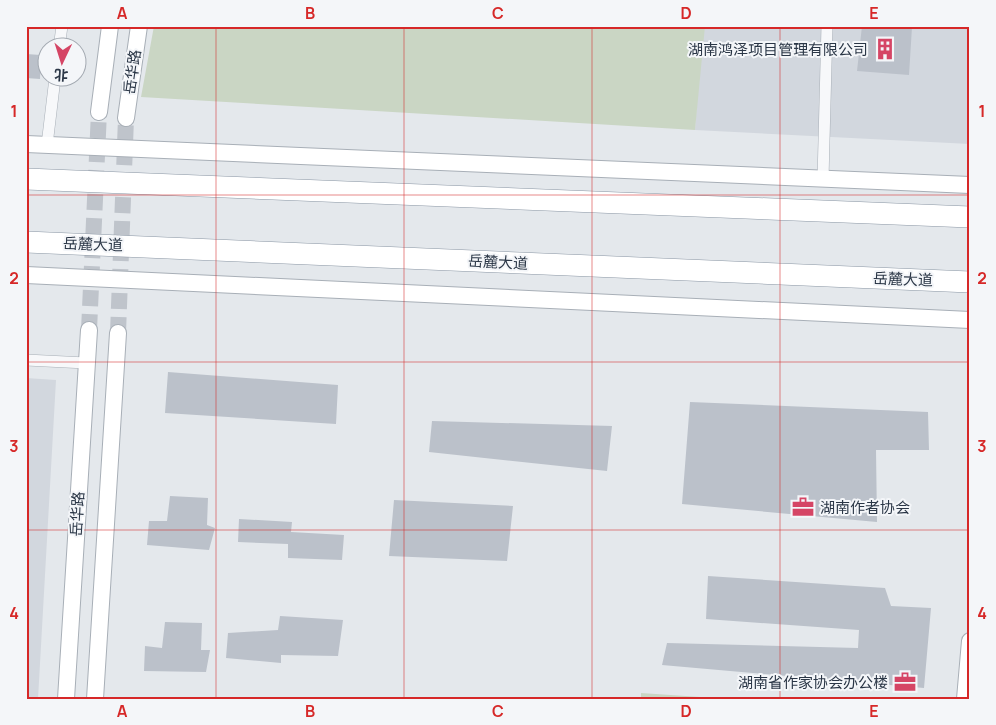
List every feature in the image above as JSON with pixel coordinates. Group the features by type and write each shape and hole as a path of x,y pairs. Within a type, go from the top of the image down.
{"highway":[{"path":"26,179 970,217"},
{"name":"岳麓大道","path":"26,242 970,282"}],"street":[{"name":"岳华路","path":"99,112 110,26"},
{"name":"岳华路","path":"126,118 139,26"},
{"path":"823,179 827,26"},
{"path":"46,145 55,88"},
{"path":"26,144 970,184"},
{"path":"26,275 970,320"},
{"name":"岳华路","path":"66,699 86,363 90,330"},
{"name":"岳华路","path":"95,699 118,333"},
{"path":"26,360 86,363"},
{"path":"965,699 970,641"}],"shaded area":[{"path":"702,26 970,26 970,144 695,130"},
{"path":"26,378 56,380 38,699 26,699"}],"green space":[{"path":"154,26 705,26 695,130 141,97"},
{"path":"641,693 730,699 641,699"}],"building":[{"name":"湖南鸿泽项目管理有限公司","path":"862,26 912,27 909,75 857,71"},
{"path":"26,54 38,55 38,79 26,78"},
{"path":"168,372 338,385 336,424 165,413"},
{"path":"690,402 928,412 929,450 876,450 877,522 682,504"},
{"path":"432,421 612,426 607,471 429,452"},
{"path":"170,496 208,498 207,525 215,528 209,550 147,545 149,521 167,521"},
{"path":"394,500 513,506 507,561 389,556"},
{"path":"239,519 292,522 291,532 344,535 342,560 288,558 288,544 238,542"},
{"path":"708,576 885,588 891,606 931,608 924,688 662,665 667,643 858,648 859,630 706,619"},
{"path":"280,616 343,620 338,656 281,655 281,663 226,658 228,633 278,630"},
{"path":"165,622 202,623 201,650 210,650 206,672 144,671 145,646 162,648"}],"tunnel":[{"path":"89,330 99,112"},
{"path":"118,333 126,118"}],"place":[{"name":"湖南鸿泽项目管理有限公司","path":"885,49"},
{"name":"湖南作者协会","path":"803,507"},
{"name":"湖南省作家协会办公楼","path":"905,682"}]}
